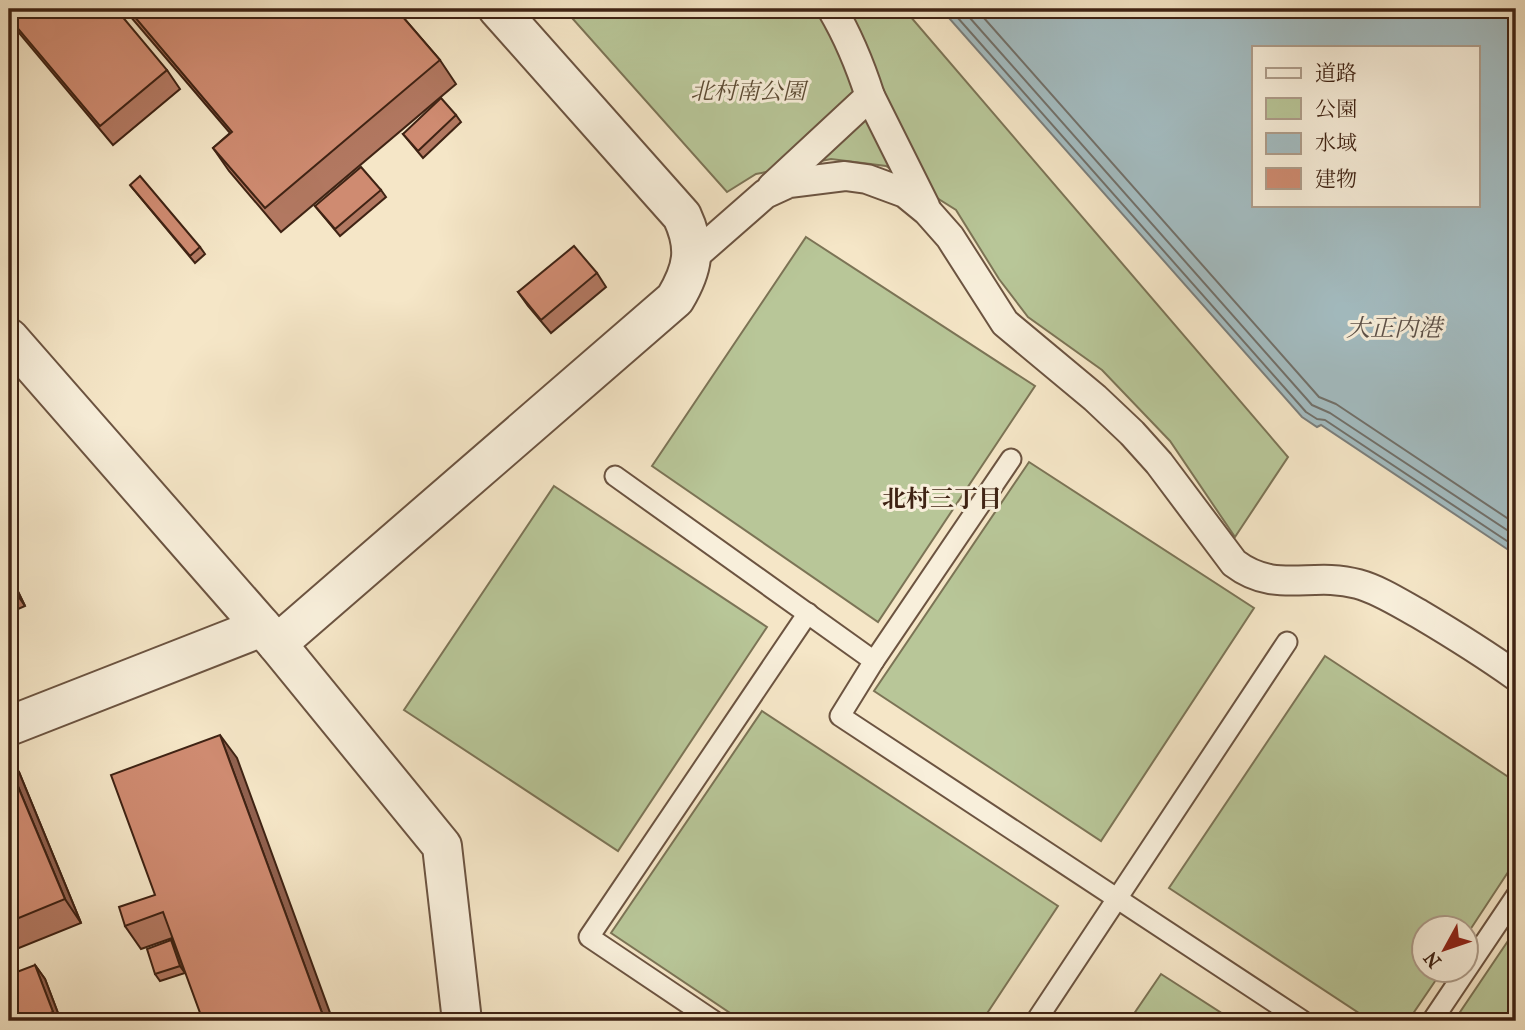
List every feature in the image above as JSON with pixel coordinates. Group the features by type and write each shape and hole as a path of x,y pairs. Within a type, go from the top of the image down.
{"street":[{"path":"9,726 270,636 675,299 686,281 692,258 690,234 682,216 498,9"},
{"path":"832,9 844,28 870,96 927,211"},
{"path":"692,258 870,96"},
{"path":"765,194 789,183 845,176 867,179 905,193 927,211 956,245 1005,323 1095,398 1132,433 1159,464 1234,563 1248,574 1275,582 1316,578 1359,584 1395,600 1440,626 1516,676"},
{"path":"9,338 270,636 442,846 462,1021"}],"lane":[{"path":"1012,459 874,661 840,716 1303,1021"},
{"path":"615,477 874,661"},
{"path":"714,1021 590,936 808,613"},
{"path":"1036,1021 1287,642"},
{"path":"1433,1021 1516,897"}],"green space":[{"name":"北村南公園","path":"564,9 904,9 1288,457 1235,537 1170,441 1102,370 1028,317 999,279 956,210 886,166 831,159 756,174 727,192"},
{"path":"806,237 1035,386 878,622 652,466"},
{"path":"1029,462 1254,608 1101,841 874,691"},
{"path":"554,486 767,627 618,851 404,710"},
{"path":"1325,656 1516,782 1516,860 1480,915 1410,914 1410,984 1433,984 1408,1021 1371,1021 1169,888"},
{"path":"762,711 1058,906 982,1021 742,1021 611,933"},
{"path":"1516,929 1516,1021 1454,1021"},
{"path":"1161,974 1234,1021 1129,1021"}],"water":[{"name":"大正内港","path":"941,9 1516,9 1516,555 1321,425 1317,427 1302,417"}],"building":[{"path":"9,9 116,9 167,70 100,126 9,18"},
{"path":"128,9 396,9 440,60 265,208 213,148 232,132"},
{"path":"441,98 456,115 418,151 403,134"},
{"path":"361,167 381,190 335,229 315,206"},
{"path":"140,176 200,247 190,256 130,185"},
{"path":"574,246 597,273 541,320 518,292"},
{"path":"220,735 325,1021 203,1021 163,912 125,926 119,907 155,895 111,775"},
{"path":"9,765 65,899 9,922"},
{"path":"171,940 180,966 155,974 147,949"},
{"path":"35,965 53,1012 29,1021 9,1021 9,975"}],"district":[{"name":"北村三丁目","path":"942,499"}]}
